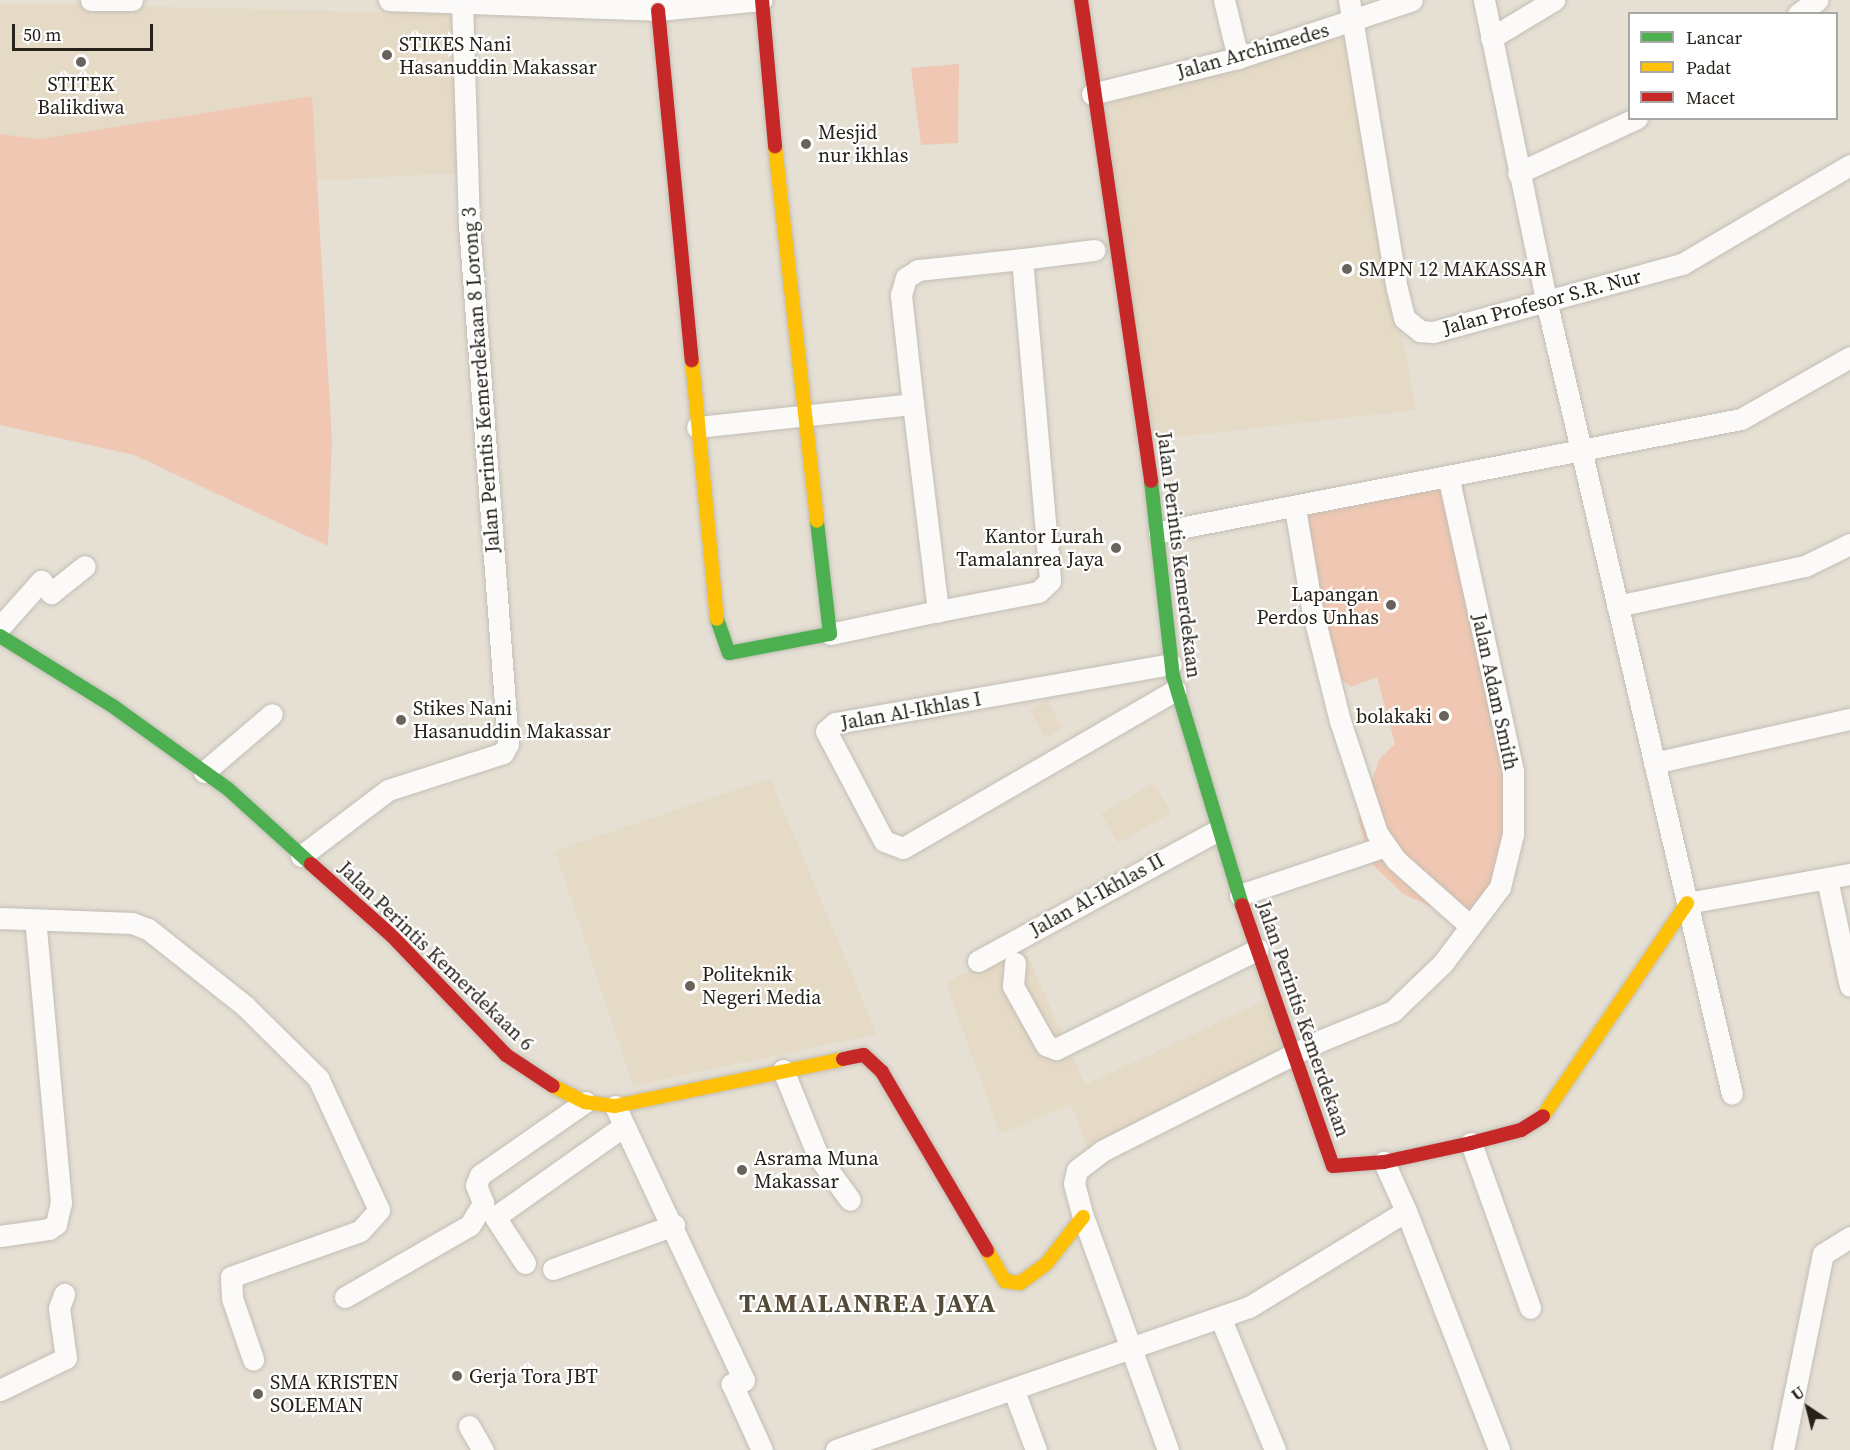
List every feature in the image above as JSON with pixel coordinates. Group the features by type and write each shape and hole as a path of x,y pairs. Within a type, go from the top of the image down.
{"street":[{"path":"91,0 132,0"},
{"path":"389,0 658,10 762,0 786,262 806,414 830,634"},
{"name":"Jalan Perintis Kemerdekaan","path":"1081,0 1092,94 1159,532 1171,664 1176,690 1216,831 1240,895 1293,1057 1333,1166 1384,1162"},
{"path":"1224,0 1238,58"},
{"name":"Jalan Profesor S.R. Nur","path":"1348,0 1404,318 1411,327 1433,332 1683,264 1850,165"},
{"name":"Jalan Archimedes","path":"1092,94 1238,58 1412,0"},
{"path":"1484,0 1546,300 1732,1094"},
{"path":"1491,38 1554,0"},
{"path":"1801,12 1817,0"},
{"name":"Jalan Perintis Kemerdekaan 8 Lorong 3","path":"301,856 388,790 503,753 508,732 469,224 462,4"},
{"path":"658,10 697,427 721,643 729,653 741,654 938,611 1038,592 1050,581 1022,259"},
{"path":"1518,173 1633,120"},
{"path":"938,611 901,295 906,278 918,270 1094,250"},
{"path":"1159,532 1295,508 1750,417 1850,357"},
{"path":"697,427 913,404"},
{"name":"Jalan Adam Smith","path":"1168,1450 1083,1217 1074,1183 1085,1161 1400,1005 1443,963 1469,925 1500,887 1513,834 1513,771 1448,476"},
{"path":"1295,508 1312,609 1340,721 1383,847 1469,925"},
{"path":"1617,606 1805,566 1850,544"},
{"path":"0,627 41,581 51,593 85,566"},
{"name":"Jalan Perintis Kemerdekaan 6","path":"0,636 114,706 204,772 392,936 506,1055 585,1102 615,1106 851,1055 873,1062 1001,1276 1011,1284 1035,1273 1083,1217"},
{"name":"Jalan Al-Ikhlas I","path":"1171,664 835,723 826,731 884,841 903,848 1176,690"},
{"path":"204,772 273,714"},
{"path":"1654,763 1850,719"},
{"name":"Jalan Al-Ikhlas II","path":"978,961 1216,831"},
{"path":"1240,895 1383,847"},
{"path":"1499,1450 1406,1211 1384,1162 1521,1130 1542,1118 1687,903 1850,874"},
{"path":"1827,879 1850,986"},
{"path":"0,918 132,923 156,934 306,1060 344,1125 379,1210 360,1231 231,1277 232,1298 253,1359"},
{"path":"0,1236 49,1229 56,1224 61,1203 35,920"},
{"path":"1015,963 1013,986 1046,1045 1056,1049 1258,949"},
{"path":"783,1070 818,1156 850,1200"},
{"path":"345,1298 470,1224 483,1203 476,1185 480,1175 585,1102"},
{"path":"615,1106 674,1225 744,1380 732,1384 762,1450"},
{"path":"525,1263 495,1217 624,1126"},
{"path":"1471,1143 1530,1308"},
{"path":"836,1450 1014,1391 1249,1307 1406,1211"},
{"path":"553,1269 674,1225"},
{"path":"1783,1450 1823,1254 1850,1237"},
{"path":"0,1390 60,1364 68,1353 59,1308 64,1294"},
{"path":"1220,1317 1275,1450"},
{"path":"1014,1391 1036,1450"},
{"path":"469,1426 483,1450"}],"shaded area":[{"path":"0,3 463,14 461,173 313,181 311,96 39,139 0,134"},
{"path":"1348,36 1416,410 1134,442 1106,104"},
{"path":"959,64 958,143 921,145 911,68"},
{"path":"312,96 332,441 328,546 134,455 0,425 0,134 39,139"},
{"name":"bolakaki","path":"1463,482 1490,665 1523,827 1477,927 1403,894 1370,862 1358,818 1380,758 1395,744 1377,677 1350,687 1329,667 1293,516"},
{"path":"1047,700 1063,728 1046,738 1030,710"},
{"path":"770,778 877,1034 633,1086 555,851"},
{"path":"1154,783 1171,812 1118,843 1101,814"},
{"path":"1022,943 1085,1085 1266,1000 1288,1074 1092,1160 1071,1104 1000,1134 946,983"}],"traffic: fast":[{"path":"1151,481 1173,676 1242,905"},
{"path":"717,619 729,653 830,634 817,521"},
{"path":"0,636 114,707 228,789 311,864"}],"traffic: slow":[{"path":"775,146 817,521"},
{"path":"692,360 717,619"},
{"path":"1543,1116 1687,903"},
{"path":"553,1086 585,1102 615,1106 843,1059"},
{"path":"987,1250 1005,1281 1020,1283 1046,1264 1083,1217"}],"traffic: jam":[{"path":"762,0 775,146"},
{"path":"1081,0 1151,481"},
{"path":"658,10 692,360"},
{"path":"311,864 392,936 506,1055 553,1086"},
{"path":"1242,905 1333,1166 1384,1162 1471,1143 1521,1130 1543,1116"},
{"path":"843,1059 864,1055 882,1072 987,1250"}],"place":[{"name":"STIKES Nani Hasanuddin Makassar","path":"387,55"},
{"name":"STITEK Balikdiwa","path":"81,62"},
{"name":"Mesjid nur ikhlas","path":"806,144"},
{"name":"SMPN 12 MAKASSAR","path":"1347,269"},
{"name":"Kantor Lurah Tamalanrea Jaya","path":"1116,548"},
{"name":"Lapangan Perdos Unhas","path":"1391,605"},
{"name":"bolakaki","path":"1444,716"},
{"name":"Stikes Nani Hasanuddin Makassar","path":"401,720"},
{"name":"Politeknik Negeri Media","path":"690,986"},
{"name":"Asrama Muna Makassar","path":"742,1170"},
{"name":"Gerja Tora JBT","path":"457,1376"},
{"name":"SMA KRISTEN SOLEMAN","path":"258,1394"}],"district":[{"name":"TAMALANREA JAYA","path":"868,1304"}]}
